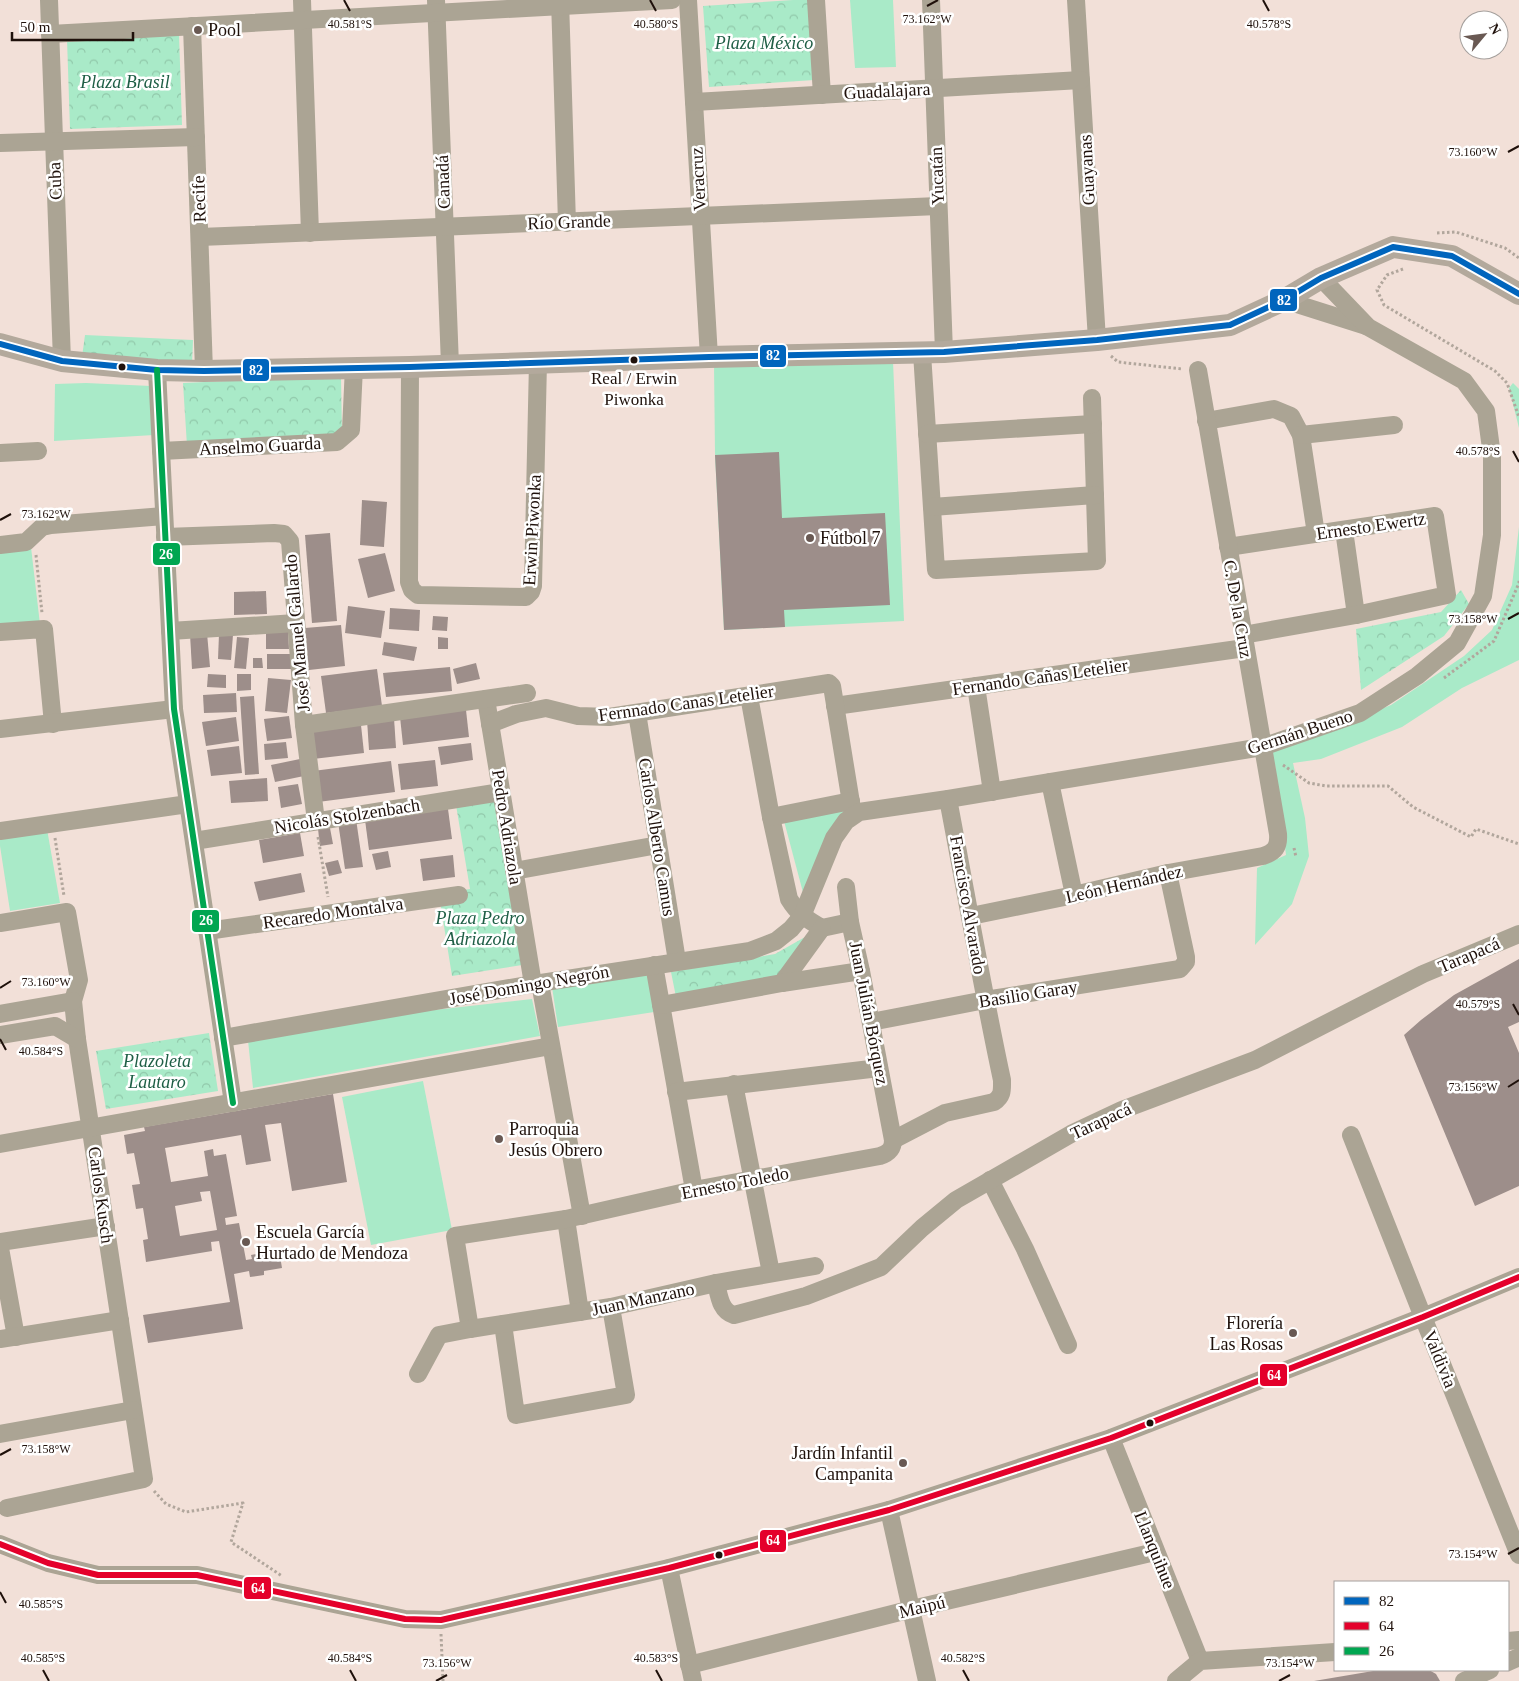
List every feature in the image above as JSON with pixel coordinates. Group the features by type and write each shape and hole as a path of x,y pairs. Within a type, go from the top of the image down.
{"main road":[{"path":"0,344 62,361 157,370 204,371 410,367 1102,347 1230,325 1284,300 1321,278 1392,247 1452,256 1519,294"}],"street":[{"name":"Cuba","path":"49,0 62,361"},
{"path":"302,0 310,232"},
{"path":"50,34 302,20 436,6 672,0"},
{"name":"Veracruz","path":"688,0 709,357"},
{"path":"816,0 822,95"},
{"name":"Yucatán","path":"931,0 938,206 933,353 927,434 936,570 1097,561 1095,495"},
{"name":"Guayanas","path":"1076,0 1102,347"},
{"path":"560,3 568,223"},
{"name":"Canadá","path":"436,6 450,365"},
{"name":"Recife","path":"192,26 204,371"},
{"name":"Guadalajara","path":"694,102 1081,80"},
{"path":"0,143 196,137"},
{"name":"Río Grande","path":"200,237 938,206"},
{"name":"Germán Bueno","path":"1321,278 1368,327"},
{"name":"Germán Bueno","path":"771,817 852,808 859,812 1262,747 1360,713 1417,676 1457,643 1483,596 1492,535 1492,456 1486,411 1464,381 1368,327 1284,300"},
{"name":"Erwin Piwonka","path":"410,367 409,582 412,590 418,595 526,597 531,592 533,586 538,362"},
{"name":"Anselmo Guarda","path":"161,452 337,442 351,430 354,367"},
{"path":"157,370 174,709 233,1103"},
{"name":"C. De la Cruz","path":"1198,370 1278,834 1276,848"},
{"path":"932,507 1095,495 1092,398"},
{"path":"1206,421 1274,409 1291,416 1301,435 1316,534"},
{"path":"927,434 1093,424"},
{"path":"1301,435 1394,425"},
{"path":"0,453 38,451"},
{"path":"0,545 22,544 30,540 33,534 42,527 51,525 164,516"},
{"name":"Ernesto Ewertz","path":"1228,547 1435,516 1447,596"},
{"path":"1344,530 1356,615"},
{"name":"José Manuel Gallardo","path":"165,537 274,533 284,534 290,541 304,725 316,821"},
{"name":"Fernando Cañas Letelier","path":"835,706 976,686 1244,641 1447,596"},
{"path":"170,631 296,623"},
{"path":"0,632 44,628 53,724"},
{"name":"Fernnado Canas Letelier","path":"490,724 516,714 546,708 594,717 609,717 825,683 829,683 832,686 835,706"},
{"path":"976,686 992,792"},
{"path":"304,725 527,693"},
{"path":"749,696 771,817 789,899 802,916 822,928"},
{"name":"Pedro Adriazola","path":"486,699 514,871 536,984 551,1046 574,1218 580,1312"},
{"path":"802,916 834,838 846,821 852,808 835,706"},
{"path":"0,729 174,709"},
{"name":"Carlos Alberto Camus","path":"637,713 677,962"},
{"path":"1050,782 1074,895"},
{"name":"Nicolás Stolzenbach","path":"194,840 501,792"},
{"name":"Francisco Alvarado","path":"948,799 985,1000 1002,1080 1002,1092 998,1099"},
{"path":"0,831 188,804"},
{"path":"514,871 658,845"},
{"name":"León Hernández","path":"971,916 1168,873 1263,856 1271,853 1276,848"},
{"name":"Basilio Garay","path":"871,1022 985,1000 1175,971 1184,966 1186,957 1168,873"},
{"name":"Juan Julián Bórquez","path":"846,887 850,922 862,971 893,1140"},
{"name":"Recaredo Montalva","path":"208,931 459,895"},
{"path":"0,923 66,912"},
{"name":"Carlos Kusch","path":"66,912 79,980 73,1001 77,1039 144,1479"},
{"name":"José Domingo Negrón","path":"223,1038 536,984 750,950 776,941 791,929 802,916"},
{"path":"782,983 822,928 850,922"},
{"name":"Tarapacá","path":"716,1283 723,1306 729,1313 734,1315 806,1296 881,1267 922,1228 956,1200 1071,1134 1122,1110 1255,1060 1423,974 1519,934"},
{"path":"654,965 694,1190"},
{"path":"661,1005 782,983 862,971"},
{"path":"0,1014 73,1001"},
{"path":"52,1004 55,1026"},
{"path":"0,1035 55,1026 77,1039"},
{"path":"0,1144 551,1046"},
{"path":"676,1092 879,1068"},
{"path":"734,1084 771,1273"},
{"name":"Ernesto Toledo","path":"470,1329 455,1236 574,1218 694,1190 880,1156 891,1150 893,1140 945,1113 989,1104 998,1099"},
{"name":"Valdivia","path":"1352,1135 1422,1317 1519,1554"},
{"path":"990,1180 1025,1249 1068,1345"},
{"path":"0,1242 106,1226"},
{"path":"0,1248 8,1338 120,1320"},
{"name":"Juan Manzano","path":"418,1374 440,1335 611,1307 716,1283 815,1266"},
{"path":"0,1544 48,1564 98,1575 197,1575 405,1619 441,1620 669,1568 890,1510 1111,1438 1422,1317 1519,1277"},
{"path":"504,1324 516,1415 626,1395 611,1307"},
{"path":"0,1434 133,1410"},
{"name":"Llanquihue","path":"1111,1438 1200,1662"},
{"path":"7,1508 144,1479"},
{"path":"890,1510 927,1681"},
{"name":"Maipú","path":"691,1673 912,1609 1155,1552"},
{"path":"669,1568 691,1673"},
{"path":"1176,1681 1200,1662 1334,1652"},
{"path":"1464,1681 1488,1671"}],"path":[{"path":"1409,267 1387,275 1377,290 1384,305 1495,371 1507,383 1519,417"},
{"path":"1102,347 1118,362 1198,370"},
{"path":"33,534 44,628"},
{"path":"1262,747 1286,768 1309,783 1326,786 1388,786 1413,807 1471,837 1476,829 1519,844"},
{"path":"316,821 330,914"},
{"path":"52,824 66,912"},
{"path":"144,1479 166,1504 186,1512 243,1503 231,1542 286,1579"},
{"path":"441,1620 443,1681"}],"green space":[{"name":"Plaza México","path":"808,0 814,80 709,87 703,6"},
{"path":"850,0 893,0 896,67 855,68"},
{"name":"Plaza Brasil","path":"179,34 182,125 70,129 67,39"},
{"path":"85,335 193,340 192,365 82,357"},
{"name":"Fútbol 7","path":"893,361 904,621 724,630 715,455 714,365"},
{"path":"341,376 342,434 187,446 183,383"},
{"path":"86,383 151,386 154,435 54,441 55,384"},
{"path":"1513,383 1519,389 1519,428 1509,388"},
{"path":"1519,527 1519,660 1462,688 1402,727 1321,759 1293,763 1305,818 1309,856 1292,904 1255,945 1257,868 1286,855 1275,765 1269,752 1391,705 1464,656 1492,630 1512,585"},
{"path":"31,547 41,633 0,634 0,549"},
{"path":"1461,590 1469,604 1444,636 1361,690 1356,629 1441,612"},
{"name":"Plaza Pedro Adriazola","path":"495,799 522,965 452,976 439,895 434,895 470,889 456,805"},
{"path":"847,810 805,900 784,821"},
{"path":"47,829 60,903 10,911 0,837"},
{"path":"805,937 779,979 676,997 671,972 775,954"},
{"path":"648,972 654,1012 558,1027 552,987"},
{"path":"532,999 540,1036 253,1088 247,1031"},
{"name":"Plazoleta Lautaro","path":"209,1033 218,1091 106,1109 96,1051"},
{"path":"423,1081 452,1230 371,1245 342,1097"}],"building":[{"path":"779,452 782,518 885,513 890,605 784,610 785,627 724,630 715,455"},
{"path":"362,500 387,502 384,547 360,545"},
{"path":"330,533 337,621 312,623 305,535"},
{"path":"385,553 395,591 368,598 358,559"},
{"path":"266,591 267,614 234,615 234,592"},
{"path":"348,606 385,611 381,638 345,633"},
{"path":"390,608 420,610 419,631 389,629"},
{"path":"433,616 448,617 447,631 432,630"},
{"path":"341,625 345,666 309,670 305,628"},
{"path":"266,628 288,628 289,649 266,649"},
{"path":"207,633 210,667 192,669 190,634"},
{"path":"219,634 233,635 231,660 218,659"},
{"path":"237,637 249,638 246,669 234,668"},
{"path":"438,637 448,638 448,649 438,649"},
{"path":"384,642 417,647 414,661 382,655"},
{"path":"267,654 291,654 291,669 267,669"},
{"path":"253,658 262,658 263,668 253,668"},
{"path":"476,663 480,679 457,684 453,669"},
{"path":"450,667 452,691 386,697 383,673"},
{"path":"377,669 382,706 326,713 321,676"},
{"path":"208,674 226,675 226,688 207,687"},
{"path":"237,674 251,674 251,690 237,691"},
{"path":"268,678 291,680 287,713 265,711"},
{"path":"236,693 237,712 204,713 203,695"},
{"path":"254,696 259,774 245,775 240,697"},
{"path":"466,710 469,737 403,745 400,717"},
{"path":"289,716 292,738 267,741 264,719"},
{"path":"236,717 239,741 206,746 202,722"},
{"path":"394,718 396,748 369,750 367,720"},
{"path":"361,725 364,753 313,759 310,731"},
{"path":"286,742 288,758 265,760 264,744"},
{"path":"471,743 473,760 441,765 438,747"},
{"path":"239,746 242,773 211,776 207,750"},
{"path":"300,759 304,776 275,782 271,765"},
{"path":"435,760 438,786 401,790 398,764"},
{"path":"391,761 395,792 318,802 313,771"},
{"path":"267,778 268,801 231,803 229,781"},
{"path":"298,784 302,804 281,808 278,787"},
{"path":"448,809 452,839 369,850 365,820"},
{"path":"356,819 363,867 345,869 338,822"},
{"path":"330,828 333,844 320,846 318,829"},
{"path":"300,833 304,856 263,863 259,840"},
{"path":"388,851 391,867 376,870 372,854"},
{"path":"453,855 455,877 423,881 420,859"},
{"path":"338,860 342,873 329,876 325,863"},
{"path":"301,873 305,892 259,901 254,882"},
{"path":"1519,959 1519,1022 1508,1027 1519,1053 1519,1186 1475,1206 1404,1035 1454,995"},
{"path":"333,1094 347,1182 292,1191 281,1123 265,1125 271,1161 246,1165 241,1135 165,1148 171,1182 208,1176 204,1151 213,1149 214,1156 226,1154 237,1216 225,1218 226,1225 239,1223 246,1260 252,1259 251,1255 279,1250 282,1268 264,1271 264,1275 250,1277 249,1271 234,1274 243,1329 148,1343 143,1315 230,1302 219,1241 211,1242 212,1251 146,1262 143,1240 148,1239 143,1208 136,1209 132,1185 140,1184 134,1153 127,1154 124,1135 145,1131 144,1127","holes":["210,1191 217,1230 180,1236 175,1206 202,1201 200,1192"]},
{"path":"1373,1671 1431,1671 1436,1674 1440,1681 1314,1681"}],"transit line":[{"name":"82","path":"0,344 62,361 157,370 204,371 944,352 1097,340 1230,325 1284,300 1321,278 1393,247 1452,256 1519,294"},
{"name":"26","path":"157,370 174,709 233,1103"},
{"name":"64","path":"0,1544 48,1563 98,1575 197,1575 405,1619 441,1620 669,1568 889,1510 1111,1438 1423,1317 1519,1277"}],"place":[{"name":"Pool","path":"198,30"},
{"name":"Real / Erwin Piwonka","path":"634,360"},
{"name":"Fútbol 7","path":"810,538"},
{"name":"Parroquia Jesús Obrero","path":"499,1139"},
{"name":"Escuela García Hurtado de Mendoza","path":"246,1242"},
{"name":"Florería Las Rosas","path":"1293,1333"},
{"name":"Jardín Infantil Campanita","path":"903,1463"}]}
